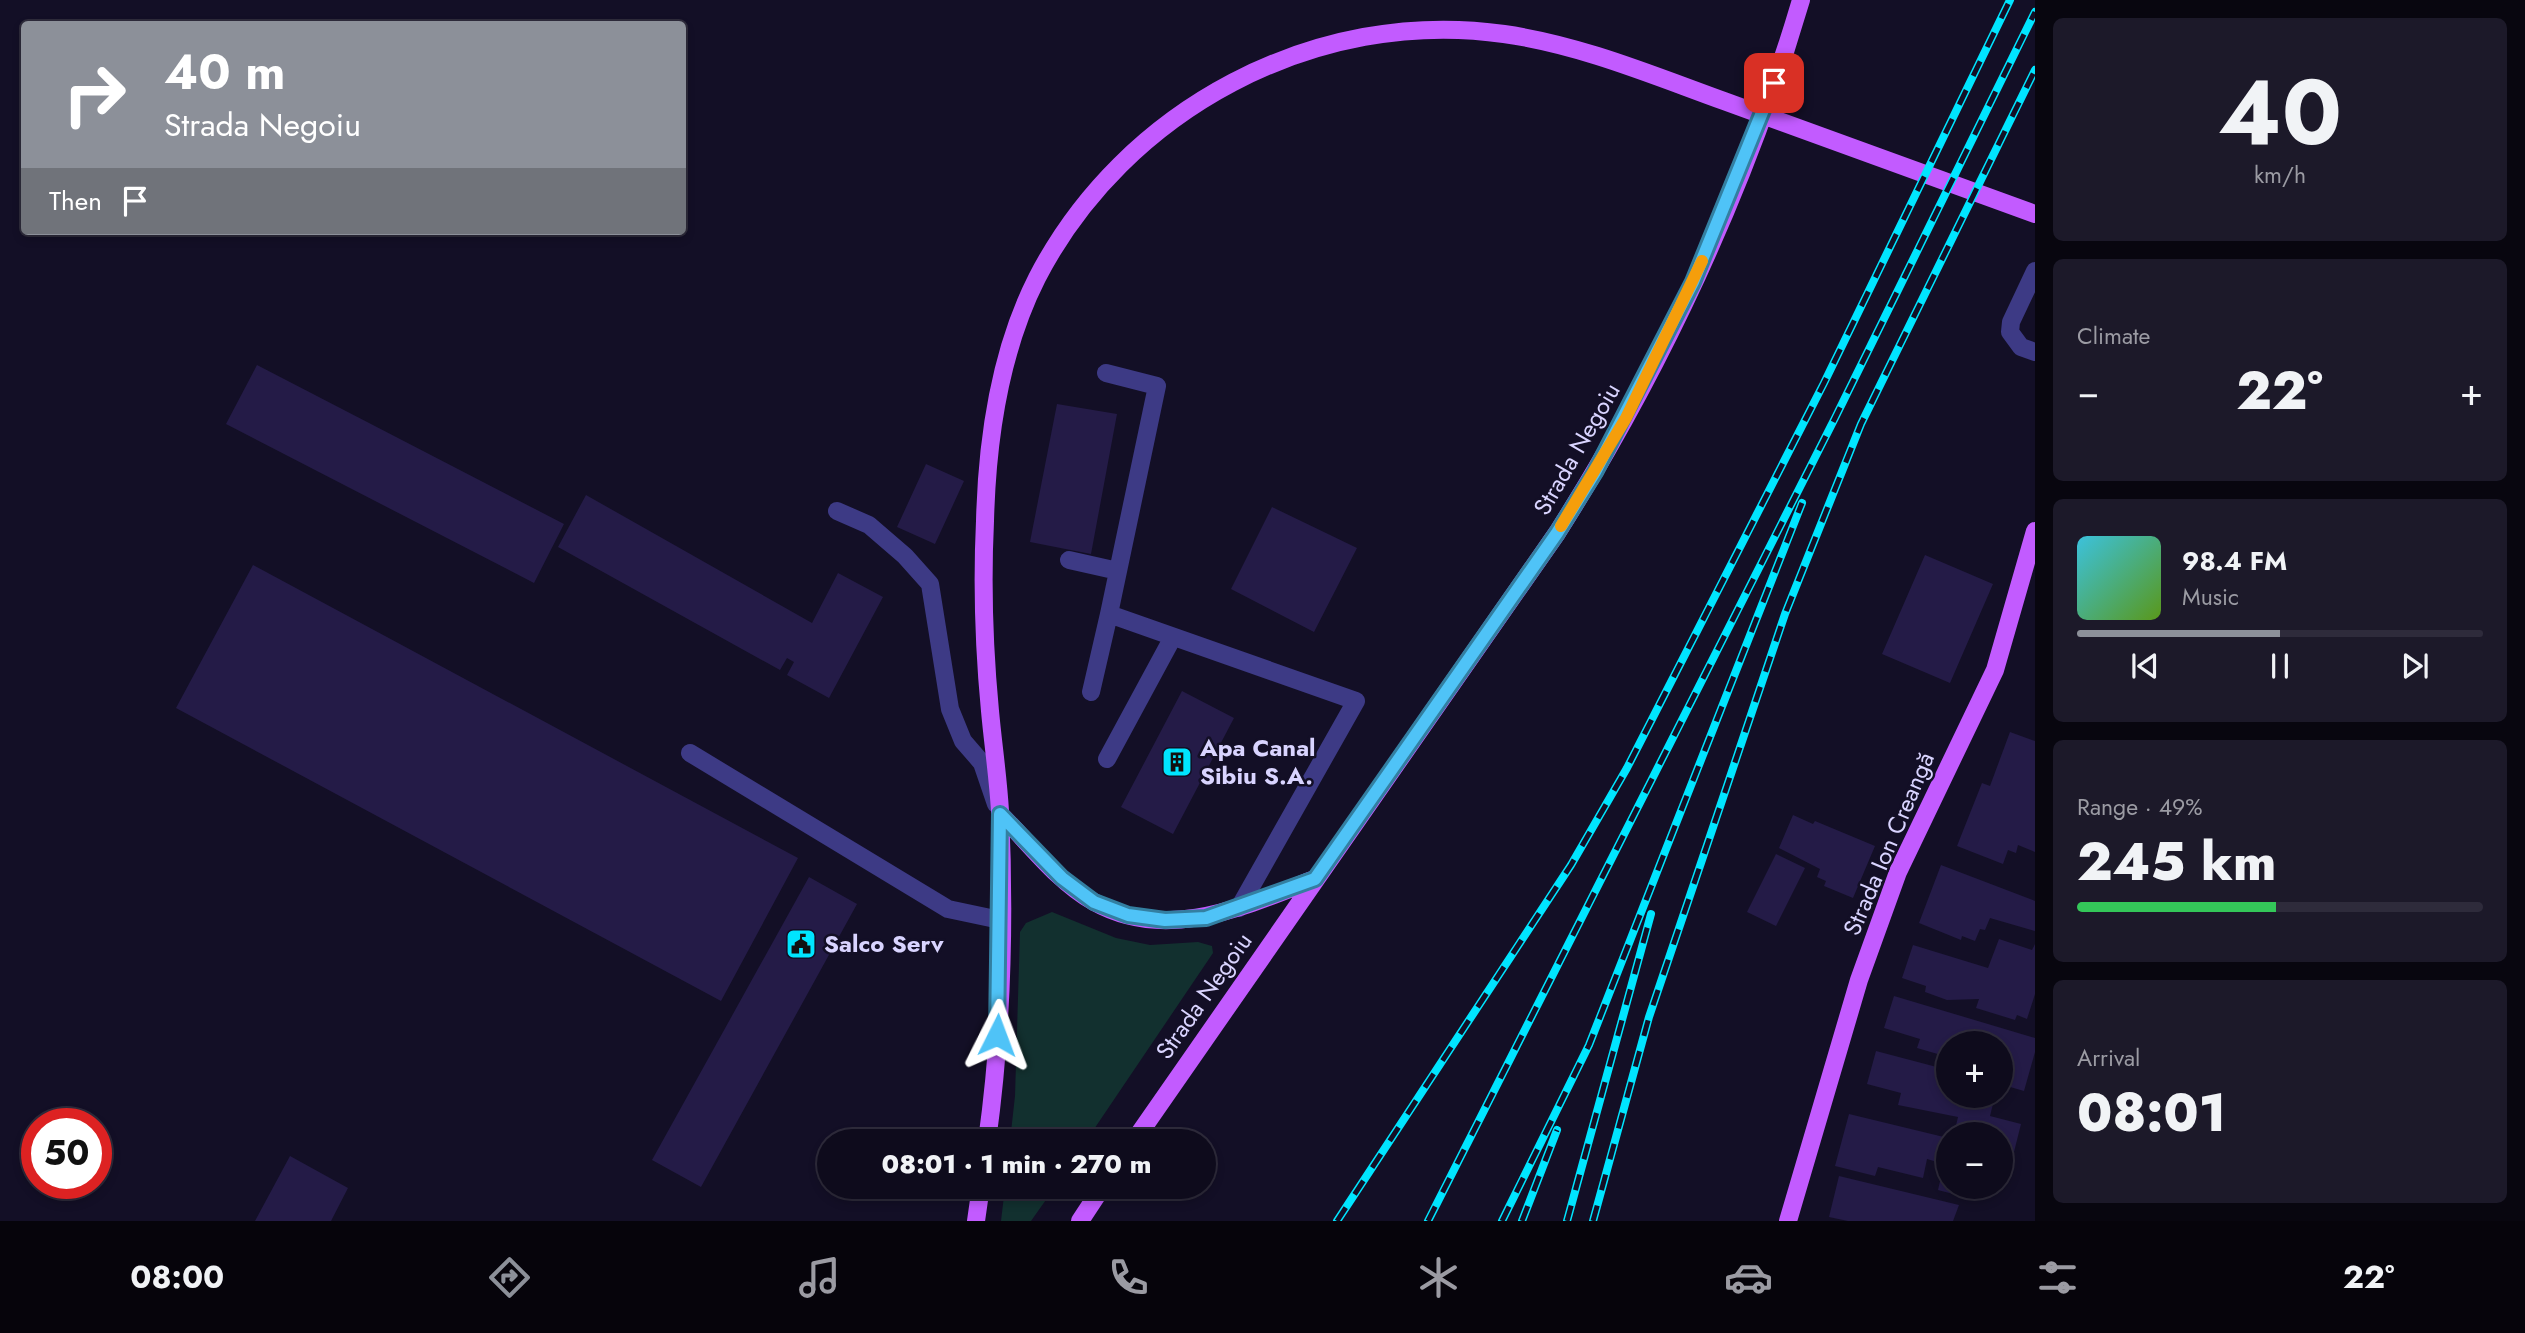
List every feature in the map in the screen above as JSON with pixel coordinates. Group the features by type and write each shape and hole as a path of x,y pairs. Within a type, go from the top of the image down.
{"main road":[{"name":"Strada Negoiu","path":"1142,1129 1557,533 1626,418 1693,282 1734,185 1783,60 1801,0"},
{"path":"988,1129 999,1013 1000,920 1000,814 984,601 985,519 991,440 1000,387 1034,283 1073,218 1120,163 1153,134 1198,102 1241,78 1315,47 1356,37 1451,29 1500,33 1574,49 2035,214"},
{"name":"Strada Ion Creangă","path":"1788,1221 1863,968 1898,872 1994,670 2035,531"},
{"name":"Strada Negoiu","path":"1000,814 1062,878 1094,902 1128,915 1165,920 1206,918 1315,879"},
{"path":"976,1221 979,1199"},
{"path":"1080,1221 1094,1199"}],"lane":[{"path":"2035,271 2011,322 2010,332 2021,347 2035,352"},
{"path":"1091,692 1157,386 1106,373"},
{"path":"837,511 869,525 905,556 930,584 950,709 963,741 982,763 1000,814"},
{"path":"1069,560 1118,571"},
{"path":"1109,614 1356,701 1239,908"},
{"path":"1107,759 1173,637"},
{"path":"690,753 948,909 1000,920"}],"green space":[{"path":"1052,912 1116,938 1150,945 1198,942 1212,946 1213,953 1094,1129 1011,1129 1015,1096 1020,932 1026,923"},
{"path":"1004,1199 1047,1199 1031,1221 1001,1221"}],"building":[{"path":"257,365 564,524 534,583 226,424"},
{"path":"1057,404 1117,414 1091,554 1030,542"},
{"path":"926,464 964,481 935,544 897,527"},
{"path":"586,495 812,623 838,573 883,597 829,698 787,675 794,662 787,658 780,670 558,547"},
{"path":"1272,507 1357,548 1314,632 1231,589"},
{"path":"1925,555 1993,584 1950,683 1882,654"},
{"path":"253,565 798,858 721,1001 176,708"},
{"name":"Apa Canal Sibiu S.A.","path":"1182,691 1234,718 1173,834 1121,807"},
{"path":"2010,732 2035,741 2035,852 2018,845 2016,853 2008,850 2003,864 1957,846 1982,783 1990,786"},
{"path":"1793,815 1813,824 1815,821 1875,846 1853,898 1824,886 1826,881 1817,877 1820,869 1779,848"},
{"path":"1776,854 1805,868 1776,926 1747,912"},
{"path":"1941,865 2035,901 2035,931 1990,918 1985,930 1980,929 1975,941 1962,936 1961,940 1919,923"},
{"path":"809,877 857,904 701,1187 652,1160"},
{"path":"1999,939 2032,950 2035,944 2035,994 2027,1019 2017,1015 2015,1020 1976,1008 1979,999 1947,1000 1925,992 1926,986 1902,978 1913,945 1988,968"},
{"path":"1894,996 2012,1031 1936,1031 1936,1054 1917,1048 1920,1039 1884,1028"},
{"path":"2013,1031 2035,1038 2035,1052 2024,1091 2013,1088"},
{"path":"1876,1051 1936,1067 1936,1108 1992,1108 1990,1116 2021,1124 2013,1156 2013,1122 1957,1122 1958,1117 1898,1105 1901,1093 1867,1084"},
{"path":"1849,1114 1936,1135 1936,1162 1927,1159 1923,1178 1878,1167 1875,1176 1835,1166"},
{"path":"290,1156 348,1188 331,1221 255,1221"},
{"path":"1839,1176 1959,1205 1953,1221 1848,1221 1829,1217"}],"railway":[{"path":"1337,1221 1571,865 1627,768 1824,383 2010,0"},
{"path":"1428,1221 1835,418 2035,12"},
{"path":"1593,1221 1649,1017 1785,614 1861,424 2035,70"},
{"path":"1502,1221 1589,1045 1802,503"},
{"path":"1567,1221 1651,914"},
{"path":"1522,1221 1557,1130"}],"slow traffic":[{"path":"1561,526 1626,418 1702,261"}],"place":[{"name":"Apa Canal Sibiu S.A.","path":"1177,762"},
{"name":"Salco Serv","path":"801,944"}],"route":[{"path":"997,1035 1000,814 1062,878 1094,902 1128,915 1165,920 1206,918 1315,879 1557,533 1595,472 1626,418 1693,282 1774,83"}]}
